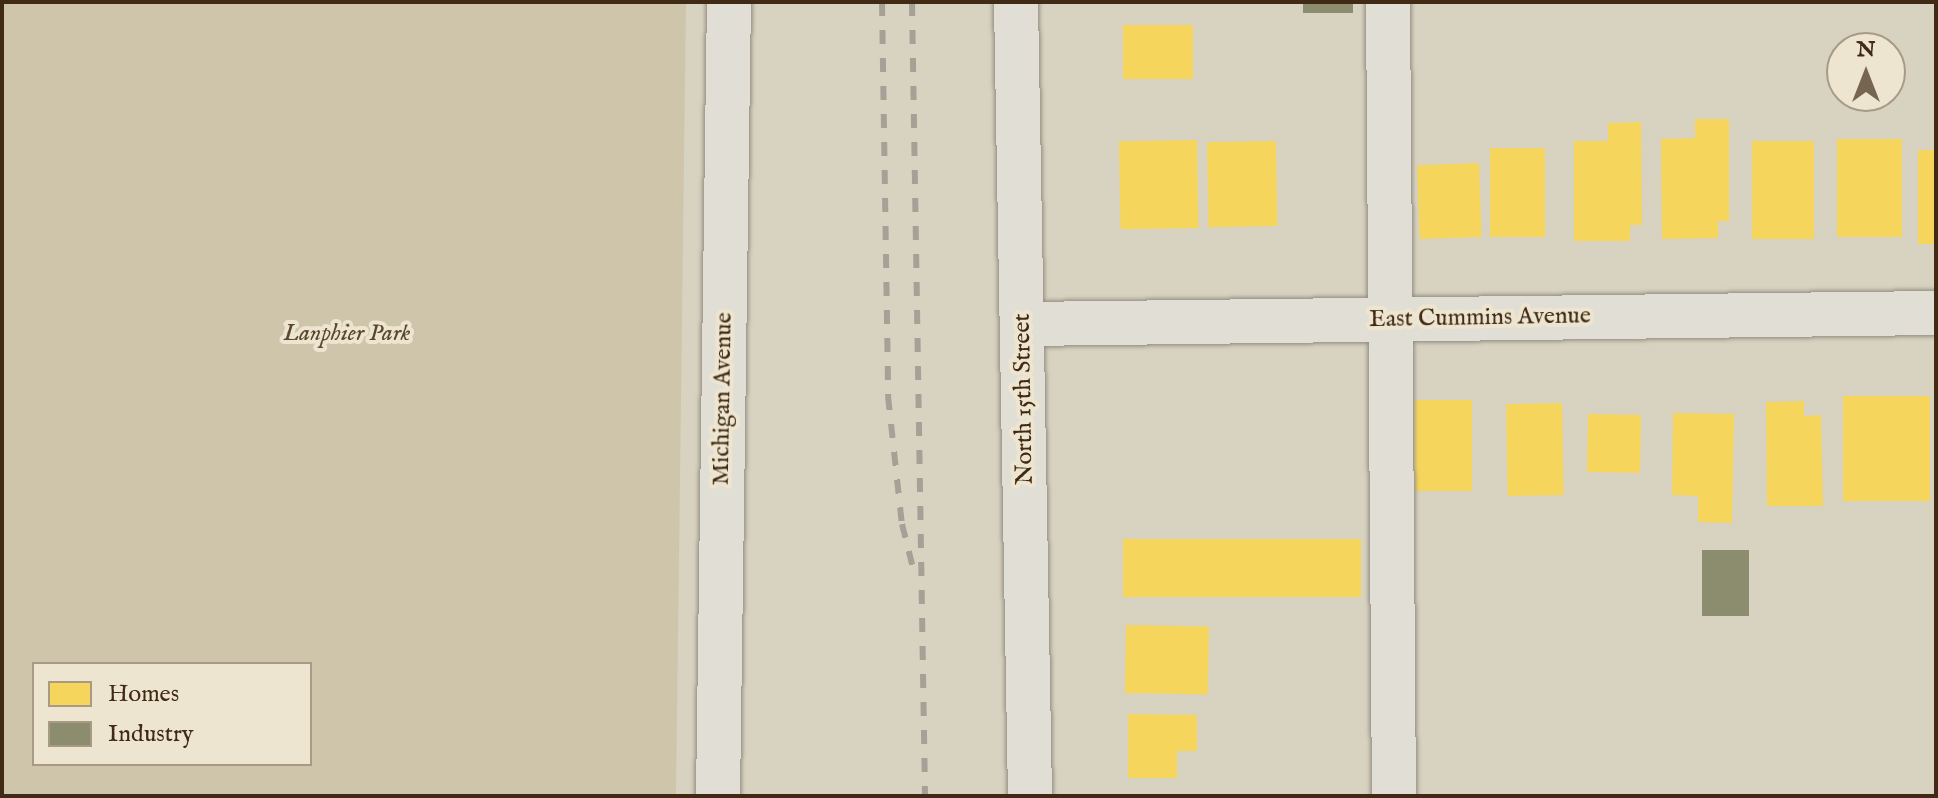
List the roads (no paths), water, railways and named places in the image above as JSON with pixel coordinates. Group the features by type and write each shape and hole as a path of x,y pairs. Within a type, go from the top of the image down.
{"street":[{"name":"Michigan Avenue","path":"718,796 729,2"},
{"name":"North 15th Street","path":"1016,2 1030,796"},
{"path":"1388,2 1394,796"},
{"name":"East Cummins Avenue","path":"1023,324 1936,313"}],"railway":[{"path":"882,2 888,396 902,524 915,576"},
{"path":"912,2 925,796"}],"park label":[{"name":"Lanphier Park","path":"347,334"}]}
